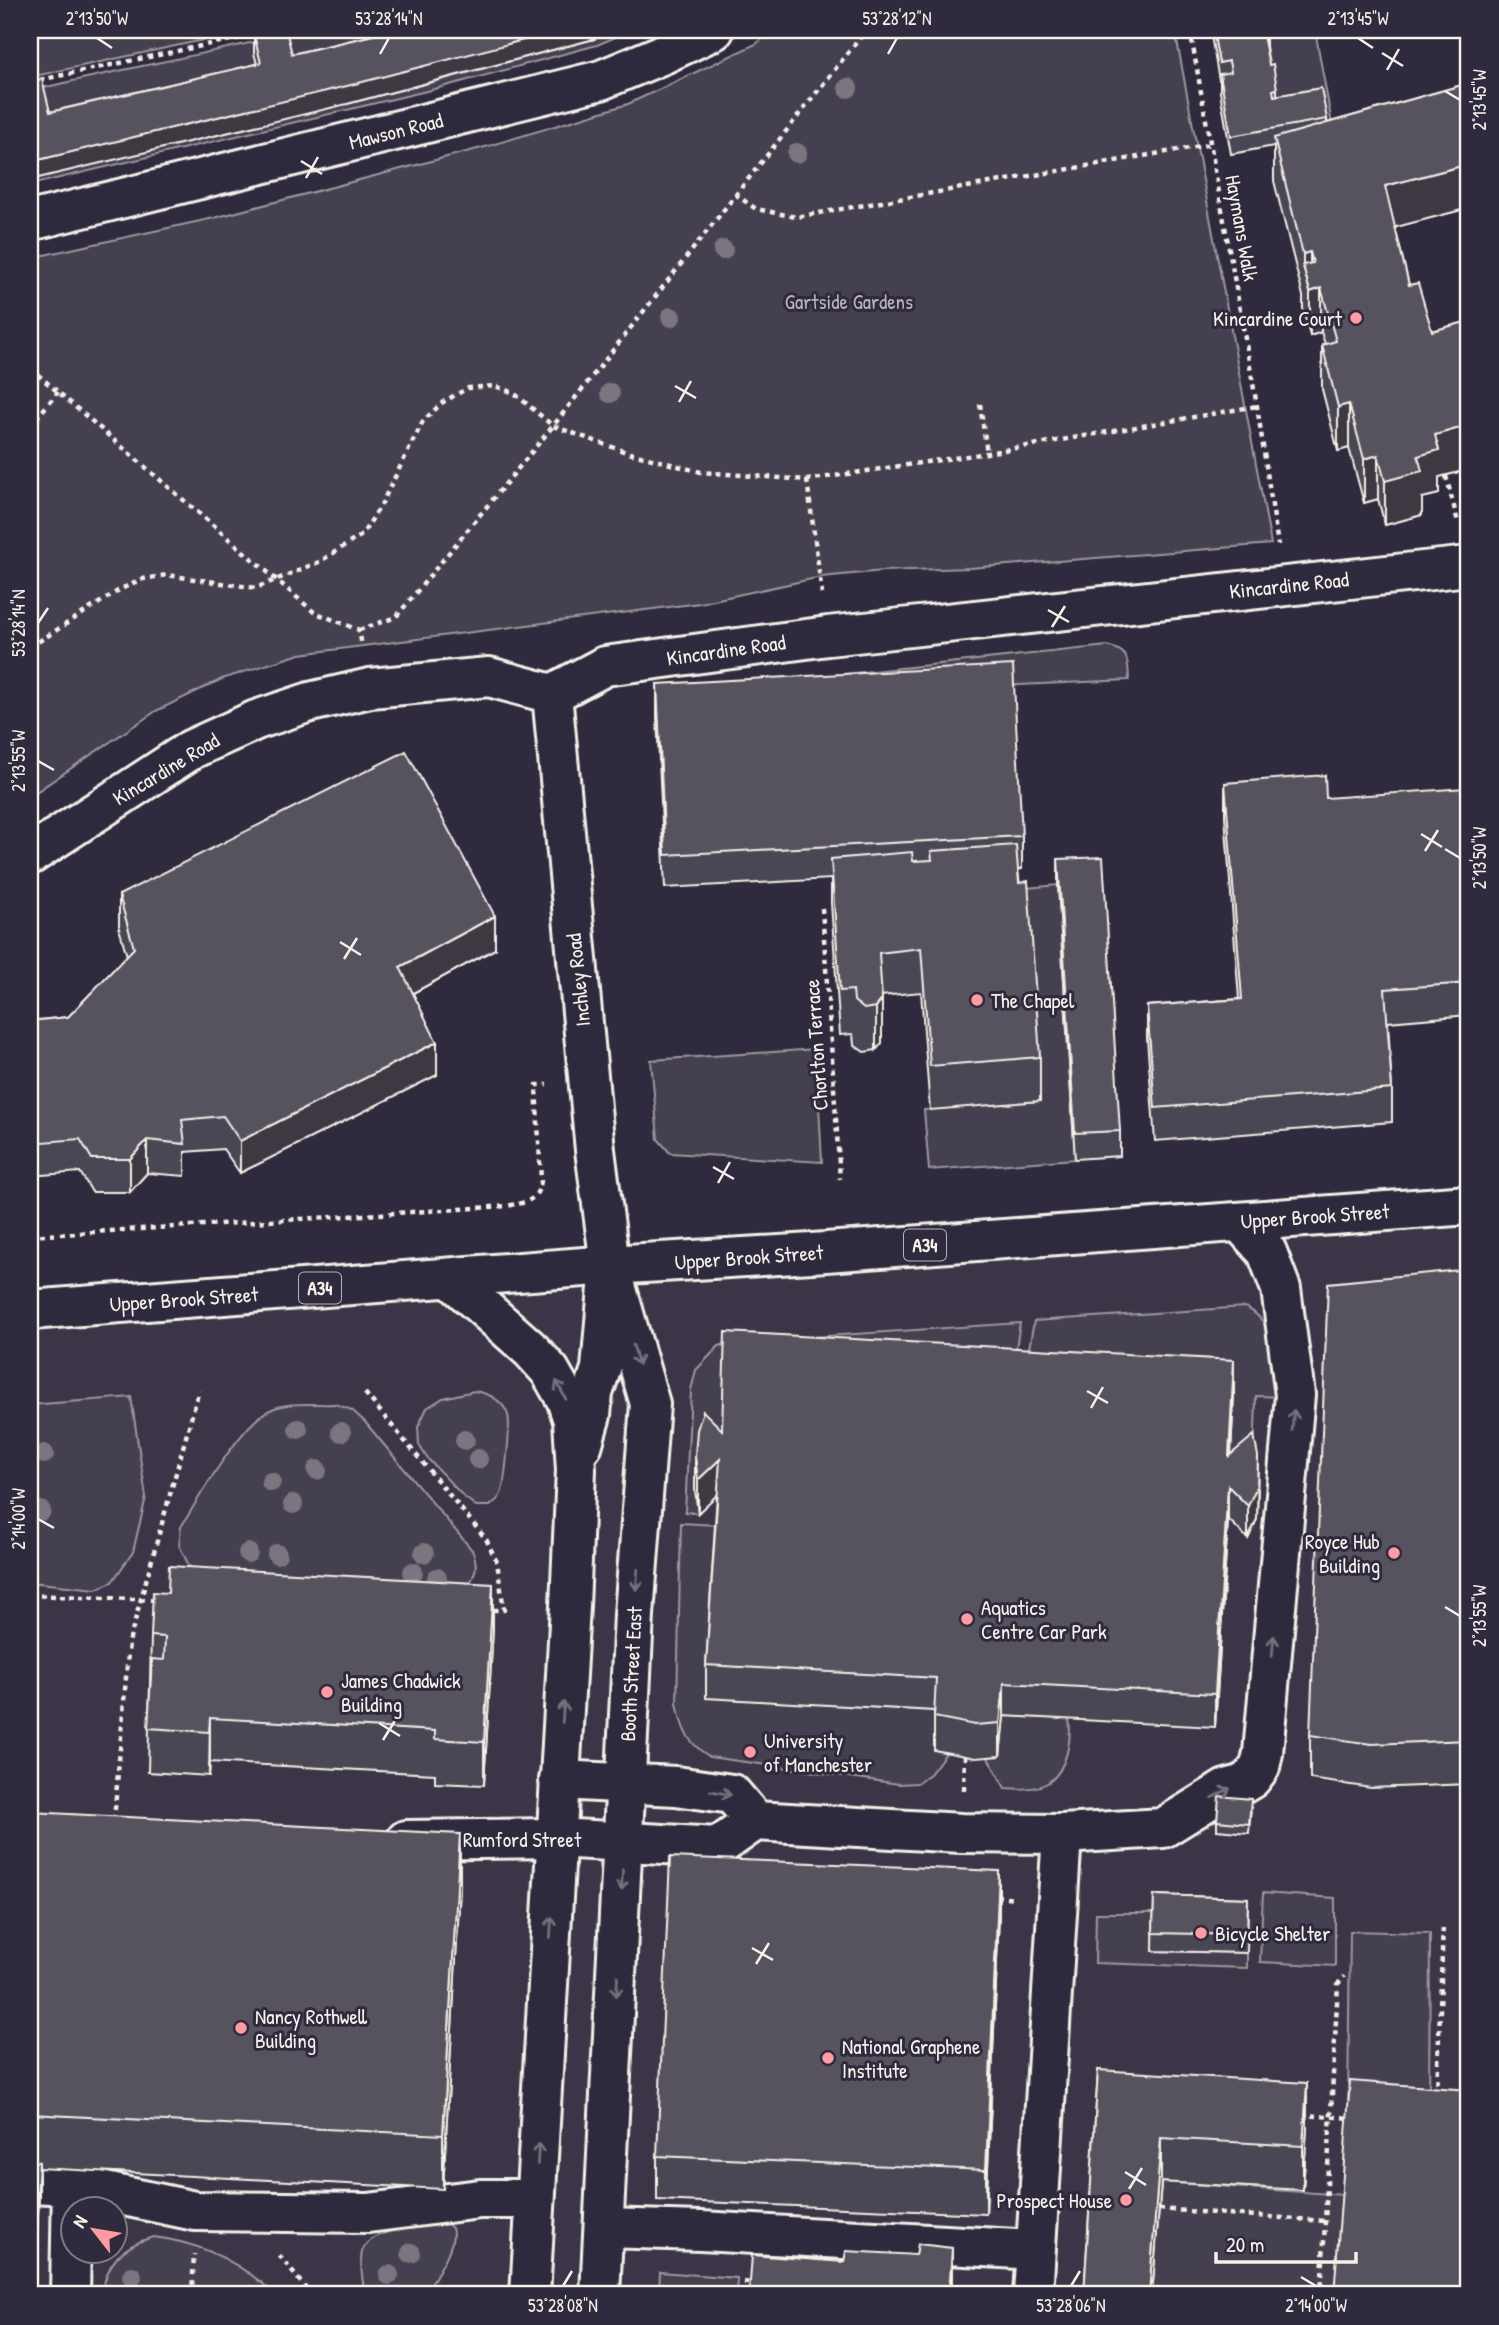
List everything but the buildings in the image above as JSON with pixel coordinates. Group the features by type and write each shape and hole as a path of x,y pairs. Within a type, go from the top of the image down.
{"main road":[{"name":"Mawson Road","path":"30,221 601,80 715,30"},
{"name":"Kincardine Road","path":"30,855 192,749 256,720 310,702 370,688 489,677 552,694 605,666 1465,548"},
{"name":"Inchley Road","path":"552,694 595,1150 610,1265"},
{"name":"Upper Brook Street","path":"30,1310 610,1265 812,1253 1469,1205"},
{"path":"559,1780 626,1783 732,1794 755,1821 961,1833 1062,1834 1163,1828 1226,1789 1251,1779 1260,1767 1263,1753 1295,1395 1282,1289 1267,1252 1240,1222"},
{"path":"576,1470 601,1369 610,1265"},
{"name":"Booth Street East","path":"600,2295 634,1615 650,1404 610,1265"},
{"path":"450,1279 551,1371 566,1399 573,1420 576,1470 530,2295"},
{"name":"Rumford Street","path":"375,1839 555,1838 718,1847 755,1821"},
{"path":"1032,2295 1062,1834"},
{"path":"30,2183 72,2185 195,2211 368,2213 480,2199 536,2199"},
{"path":"70,2295 72,2185"},
{"path":"605,2228 1035,2250"}],"path":[{"path":"30,368 314,612 359,630 396,617 553,426 866,30"},
{"name":"Haymans Walk","path":"1190,30 1257,406 1278,548"},
{"path":"30,82 267,33"},
{"path":"735,194 756,209 796,217 1212,144"},
{"path":"30,647 121,589 143,579 167,575 256,588 319,562 362,535 381,505 424,421 443,402 468,388 495,386 514,393 553,426 629,453 701,472 807,480 987,453 1257,406"},
{"path":"30,426 58,392"},
{"path":"980,404 987,453"},
{"path":"1446,476 1465,548"},
{"path":"807,480 828,636"},
{"path":"359,630 370,688"},
{"name":"Chorlton Terrace","path":"822,908 840,1179"},
{"path":"30,1236 507,1206 530,1200 539,1192 541,1181 536,1085"},
{"path":"113,1828 129,1642 199,1390"},
{"path":"365,1393 486,1539 497,1562 504,1610 477,1610"},
{"path":"30,1595 167,1600"},
{"path":"964,1791 965,1756"},
{"path":"983,1895 1021,1899"},
{"path":"1437,2096 1443,1924"},
{"path":"1311,2295 1321,2293 1338,1984 1344,1976"},
{"path":"1292,2114 1358,2118"},
{"path":"1159,2209 1325,2221"}],"shaded area":[{"name":"University of Manchester","path":"1469,1205 1469,2295 34,2295 39,2195 30,2195 30,1309"}],"green space":[{"path":"49,30 250,30 30,77 30,34"},
{"path":"305,30 467,30 337,61 255,52 261,81 50,130 30,91 98,75"},
{"path":"615,30 632,30 597,45 431,90 30,185 30,179 430,83 594,39"},
{"name":"Gartside Gardens","path":"773,30 1175,30 1271,544 821,577 700,603 300,654 222,679 156,711 30,796 30,258 214,218 485,147 628,104 756,44"},
{"path":"1263,30 1315,30 1334,135 1274,114 1262,48"},
{"path":"1107,646 1120,650 1126,657 1129,680 666,701 666,693"},
{"path":"1058,885 1075,1159 929,1170 924,1110 1040,1101 1016,889"},
{"path":"816,1049 822,1162 670,1153 658,1139 651,1060"},
{"path":"1245,1307 1256,1314 1270,1334 1284,1397 1256,1396 1254,1468 1023,1381 1034,1321"},
{"path":"1020,1323 1011,1380 722,1463 695,1489 698,1513 685,1512 691,1390 696,1370 719,1346 734,1342"},
{"path":"474,1391 485,1393 503,1405 509,1421 503,1488 490,1506 476,1506 464,1497 427,1458 419,1445 418,1427 427,1408 443,1398"},
{"path":"131,1397 146,1497 133,1552 112,1582 96,1589 30,1582 30,1405"},
{"path":"293,1404 335,1404 352,1410 365,1422 472,1550 476,1569 467,1588 191,1570 179,1545 181,1527 221,1462 246,1430 277,1407"},
{"path":"681,1523 718,1525 936,1711 934,1750 946,1753 930,1774 917,1783 899,1784 710,1757 695,1746 683,1728 677,1703"},
{"path":"1004,1716 1069,1719 1067,1753 1060,1769 1049,1782 1033,1788 1005,1788 987,1756"},
{"path":"1263,1893 1335,1898 1335,1966 1260,1962"},
{"path":"1096,1913 1154,1913 1153,1951 1247,1953 1247,1968 1095,1963"},
{"path":"1350,1931 1430,1933 1429,2110 1348,2105"},
{"path":"1161,2182 1345,2195 1337,2295 1152,2295"},
{"path":"446,2223 452,2228 451,2244 444,2262 424,2295 365,2295 361,2262 366,2244 398,2229"},
{"path":"153,2237 203,2249 249,2273 276,2295 102,2295 111,2266 130,2266 130,2247"},
{"path":"660,2272 737,2278 736,2295 659,2295"}],"place":[{"name":"Kincardine Court","path":"1356,318"},
{"name":"The Chapel","path":"977,1000"},
{"name":"Royce Hub Building","path":"1394,1553"},
{"name":"Aquatics Centre Car Park","path":"967,1619"},
{"name":"James Chadwick Building","path":"327,1692"},
{"name":"University of Manchester","path":"750,1752"},
{"name":"Bicycle Shelter","path":"1201,1933"},
{"name":"Nancy Rothwell Building","path":"241,2028"},
{"name":"National Graphene Institute","path":"828,2058"},
{"name":"Prospect House","path":"1126,2200"}]}
